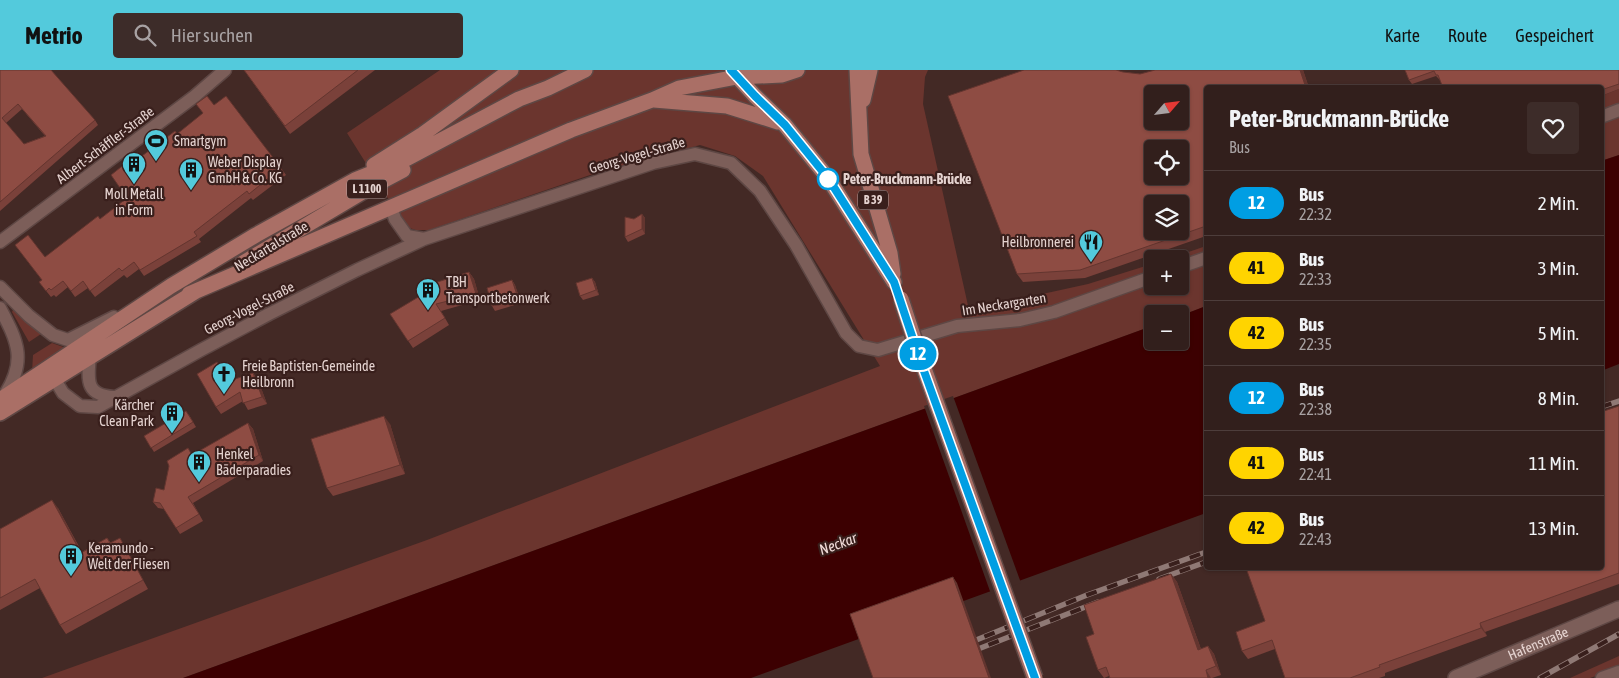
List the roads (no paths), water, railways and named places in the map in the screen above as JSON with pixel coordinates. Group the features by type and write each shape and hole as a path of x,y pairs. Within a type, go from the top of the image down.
{"main road":[{"path":"356,180 377,163 430,129 511,70"},
{"name":"Neckartalstraße","path":"1,404 51,373 171,286 256,235 356,180 402,161 519,99 548,88 585,70"},
{"path":"189,294 571,130 679,88 734,73 782,75 796,70"},
{"name":"B 39","path":"857,70 861,154 890,253 894,282"},
{"path":"859,116 870,70"},
{"name":"B 39","path":"734,73 785,125 828,178 894,282 920,360 1035,678"},
{"name":"Neckartalstraße","path":"51,373 90,356 189,294 370,188 517,108 548,88"},
{"path":"652,100 727,106 757,114 785,125"},
{"name":"Hafenstraße","path":"1456,678 1619,609"}],"street":[{"name":"Albert-Schäffler-Straße","path":"0,242 195,96 225,70"},
{"path":"1604,116 1619,110"},
{"name":"Georg-Vogel-Straße","path":"51,373 63,393 80,406 98,408 269,314 424,239 653,163 695,154 731,163 760,191 796,245 846,333 859,346"},
{"path":"391,207 395,219 407,236 424,239"},
{"path":"1189,264 1204,259"},
{"name":"Im Neckargarten","path":"859,346 878,350 957,326 993,324 1045,314 1144,280"},
{"path":"0,287 29,316 53,335 68,340 171,286"},
{"path":"0,308 13,332 19,356 14,382 1,404"},
{"path":"90,356 88,378 93,390 103,397 118,397"},
{"path":"1602,678 1619,672"}],"water":[{"path":"1619,155 1619,364 1604,370 1604,160"},
{"name":"Neckar","path":"1204,307 1204,514 751,678 183,678 1144,329 1144,350 1189,350 1189,313"}],"railway":[{"path":"1604,406 1619,401"},
{"path":"964,645 1087,595 1204,553"},
{"path":"1159,579 1204,563"},
{"path":"968,653 1098,602"},
{"path":"1540,678 1619,634"}],"place":[{"name":"Smartgym","path":"156,162"},
{"name":"Peter-Bruckmann-Brücke","path":"828,179"},
{"name":"Moll Metall in Form","path":"134,185"},
{"name":"Weber Display GmbH & Co. KG","path":"191,191"},
{"name":"Heilbronnerei","path":"1091,263"},
{"name":"TBH Transportbetonwerk","path":"428,311"},
{"name":"Freie Baptisten-Gemeinde Heilbronn","path":"224,395"},
{"name":"Kärcher Clean Park","path":"172,434"},
{"name":"Henkel Bäderparadies","path":"199,483"},
{"name":"Keramundo - Welt der Fliesen","path":"71,577"}]}
